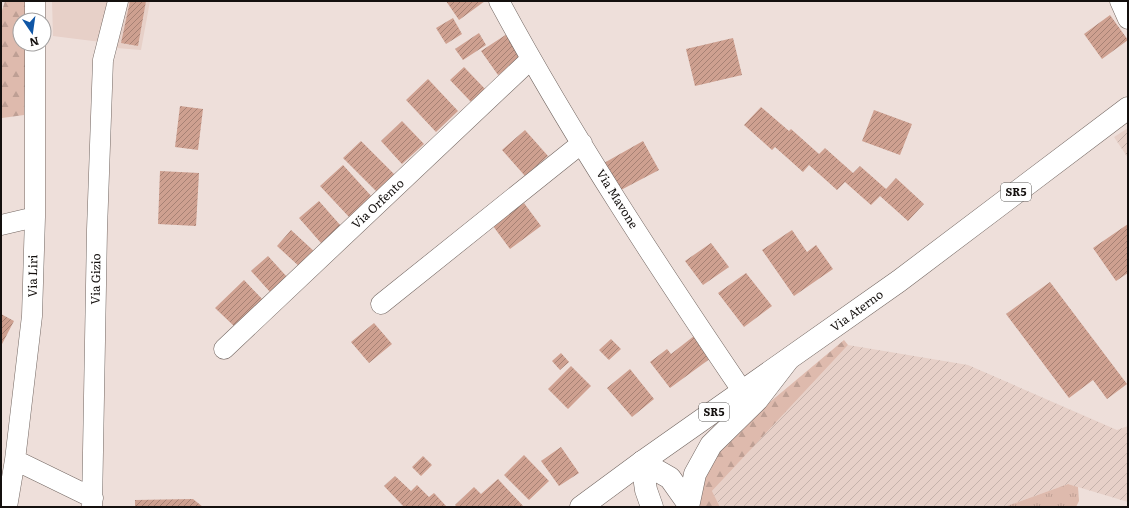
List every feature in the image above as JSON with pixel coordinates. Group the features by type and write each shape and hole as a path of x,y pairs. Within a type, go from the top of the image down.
{"main road":[{"name":"Via Aterno","path":"581,507 642,462 899,281 1128,108"},
{"path":"687,504 695,474 711,445 757,400 787,361"},
{"path":"642,462 670,478 687,504"},
{"path":"642,462 646,490 652,507"}],"street":[{"path":"35,1 35,12"},
{"name":"Via Gizio","path":"15,460 92,502 97,230 103,60 118,1"},
{"name":"Via Mavone","path":"499,1 531,59 582,143 672,287 743,392"},
{"path":"1120,1 1128,19"},
{"name":"Via Liri","path":"7,507 15,460 32,316 35,217 35,52"},
{"name":"Via Orfento","path":"224,349 531,59"},
{"path":"381,304 582,143"},
{"path":"1,225 35,217"}],"shaded area":[{"path":"52,1 150,1 141,50 117,48 101,42 53,36"},
{"path":"1128,128 1128,158 1114,137"},
{"path":"848,345 968,365 1117,430 1128,426 1128,502 1068,484 1004,507 720,507 712,491"}],"green space":[{"path":"5,1 27,1 26,12 12,12 12,52 26,52 24,115 2,118 1,14"},
{"path":"844,340 848,345 712,491 720,507 696,507 699,490 716,456 770,402"},
{"path":"1068,484 1078,487 1079,501 1076,507 1004,507"}],"building":[{"path":"130,1 146,1 138,46 121,43"},
{"path":"446,1 485,1 459,20"},
{"path":"1110,15 1128,40 1102,59 1084,34"},
{"path":"453,18 462,34 446,44 436,28"},
{"path":"479,33 486,45 463,60 455,49"},
{"path":"507,34 524,57 498,75 481,51"},
{"path":"733,38 742,75 695,86 686,49"},
{"path":"464,67 486,90 472,103 450,80"},
{"path":"428,79 458,111 436,132 406,100"},
{"path":"180,106 203,109 198,150 175,147"},
{"path":"761,107 789,131 791,129 819,154 825,148 853,173 860,166 886,189 896,178 924,204 908,221 880,196 871,205 845,182 837,190 809,165 803,172 775,147 772,150 744,125"},
{"path":"874,110 912,124 900,155 862,141"},
{"path":"402,121 424,144 402,164 381,141"},
{"path":"525,130 548,156 525,176 502,150"},
{"path":"361,141 396,176 378,193 343,158"},
{"path":"643,141 659,170 619,191 604,163"},
{"path":"343,165 373,198 350,218 320,186"},
{"path":"160,171 199,173 196,226 158,224"},
{"path":"319,201 341,226 321,243 299,218"},
{"path":"524,203 541,226 510,249 493,226"},
{"path":"1128,224 1128,273 1116,281 1093,248"},
{"path":"291,230 316,253 301,268 277,246"},
{"path":"792,230 807,252 816,245 833,269 794,296 762,250"},
{"path":"711,243 729,267 703,285 685,261"},
{"path":"268,256 288,278 271,293 251,271"},
{"path":"746,273 772,306 744,327 718,293"},
{"path":"244,280 263,300 235,327 215,308"},
{"path":"1050,282 1127,384 1107,399 1093,380 1069,398 1006,314"},
{"path":"1,314 14,321 1,346"},
{"path":"374,323 392,344 369,363 351,342"},
{"path":"694,336 711,358 670,388 650,362 667,349 671,354"},
{"path":"611,339 621,349 609,360 599,350"},
{"path":"561,353 569,362 560,370 552,361"},
{"path":"571,366 591,386 568,409 548,389"},
{"path":"630,369 654,399 632,417 607,388"},
{"path":"561,447 579,473 559,486 541,461"},
{"path":"524,455 549,481 529,500 504,475"},
{"path":"423,456 432,465 421,476 412,467"},
{"path":"395,476 411,491 417,485 429,497 434,493 447,507 404,507 384,486"},
{"path":"498,479 524,507 457,507 455,505 474,487 481,494"},
{"path":"193,499 203,507 135,507 135,500"}]}
